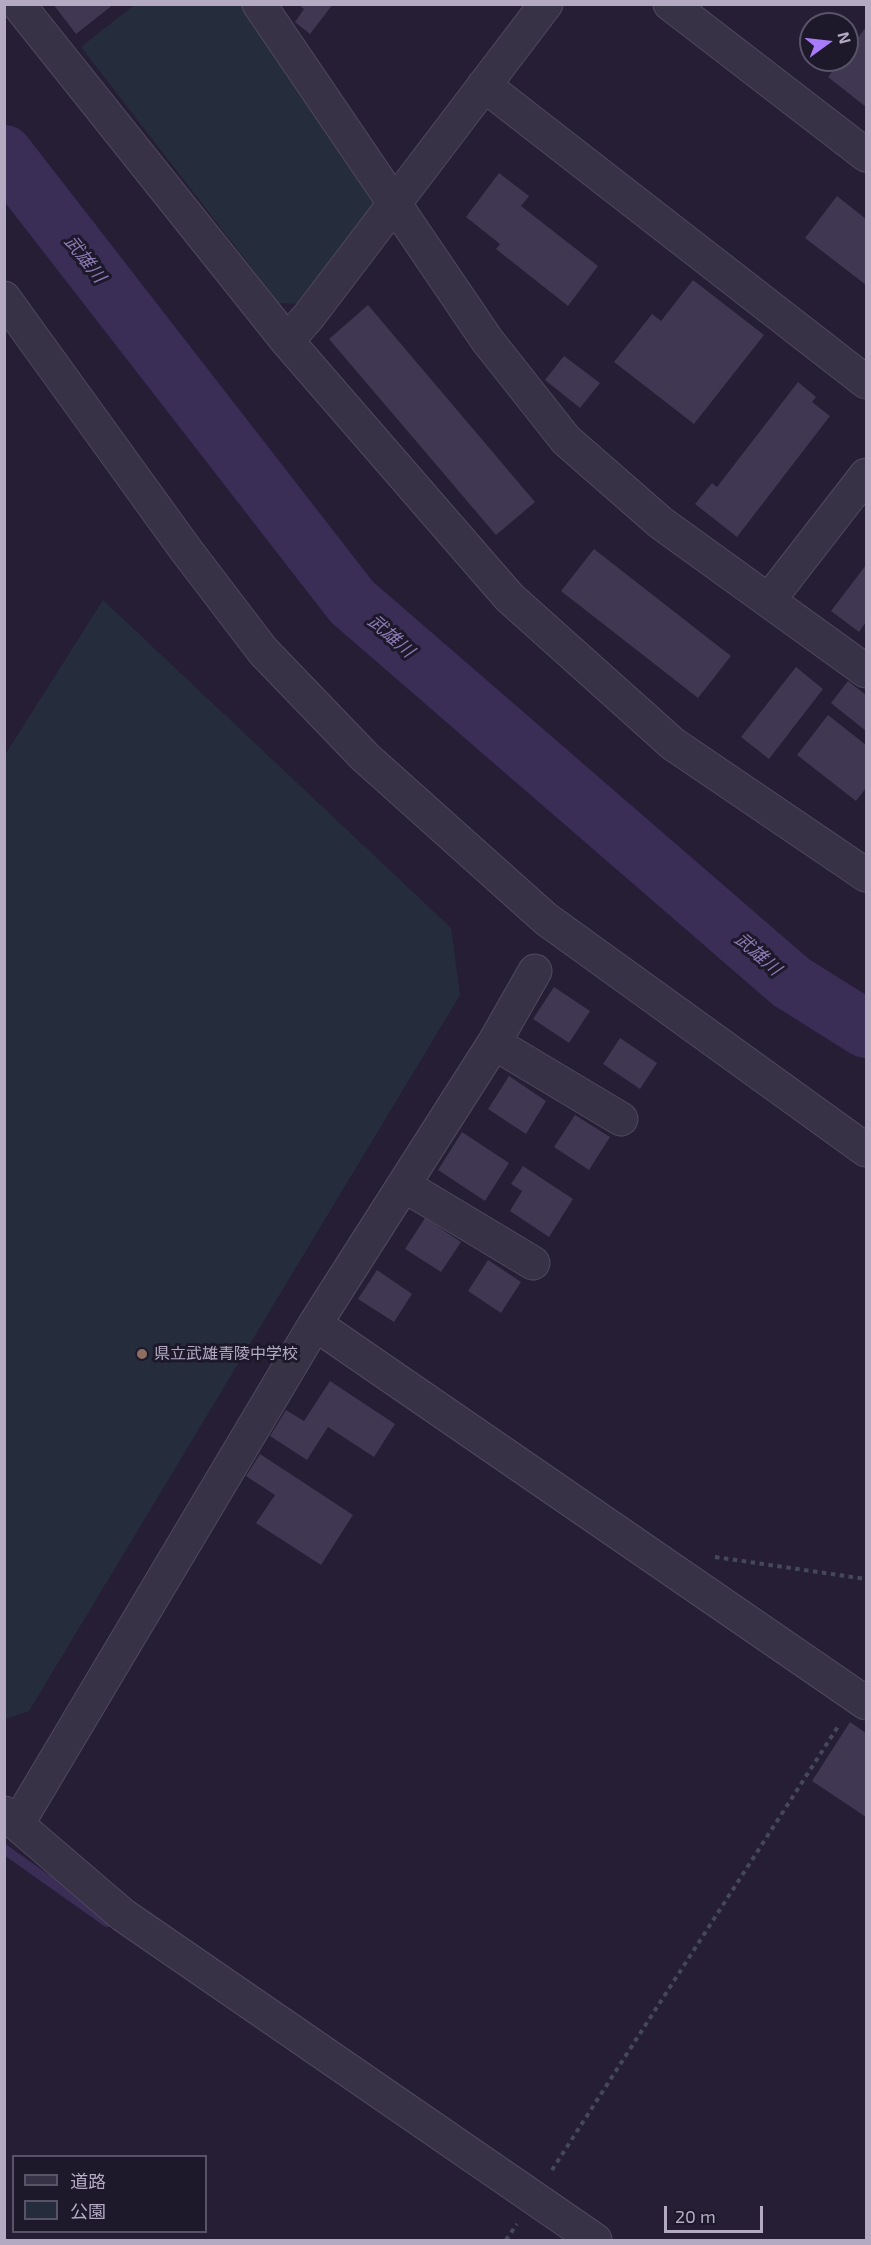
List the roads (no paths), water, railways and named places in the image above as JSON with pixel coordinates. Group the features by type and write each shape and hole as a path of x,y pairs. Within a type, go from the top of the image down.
{"street":[{"path":"18,4 286,340 509,597 673,744 867,875"},
{"path":"259,4 487,340 566,440 661,523 867,671"},
{"path":"286,340 309,316 546,4"},
{"path":"670,4 867,155"},
{"path":"484,85 867,382"},
{"path":"4,298 186,550 263,651 365,757 546,919 867,1150"},
{"path":"769,600 867,475"},
{"path":"535,971 494,1043 315,1324 11,1818 123,1915 527,2209 595,2241"},
{"path":"494,1043 621,1119"},
{"path":"405,1186 533,1263"},
{"path":"315,1324 862,1700"}],"waterway":[{"name":"武雄川","path":"4,154 352,602 791,982 866,1029"},
{"path":"4,1849 107,1922"}],"place":[{"name":"県立武雄青陵中学校","path":"142,1354"}]}
